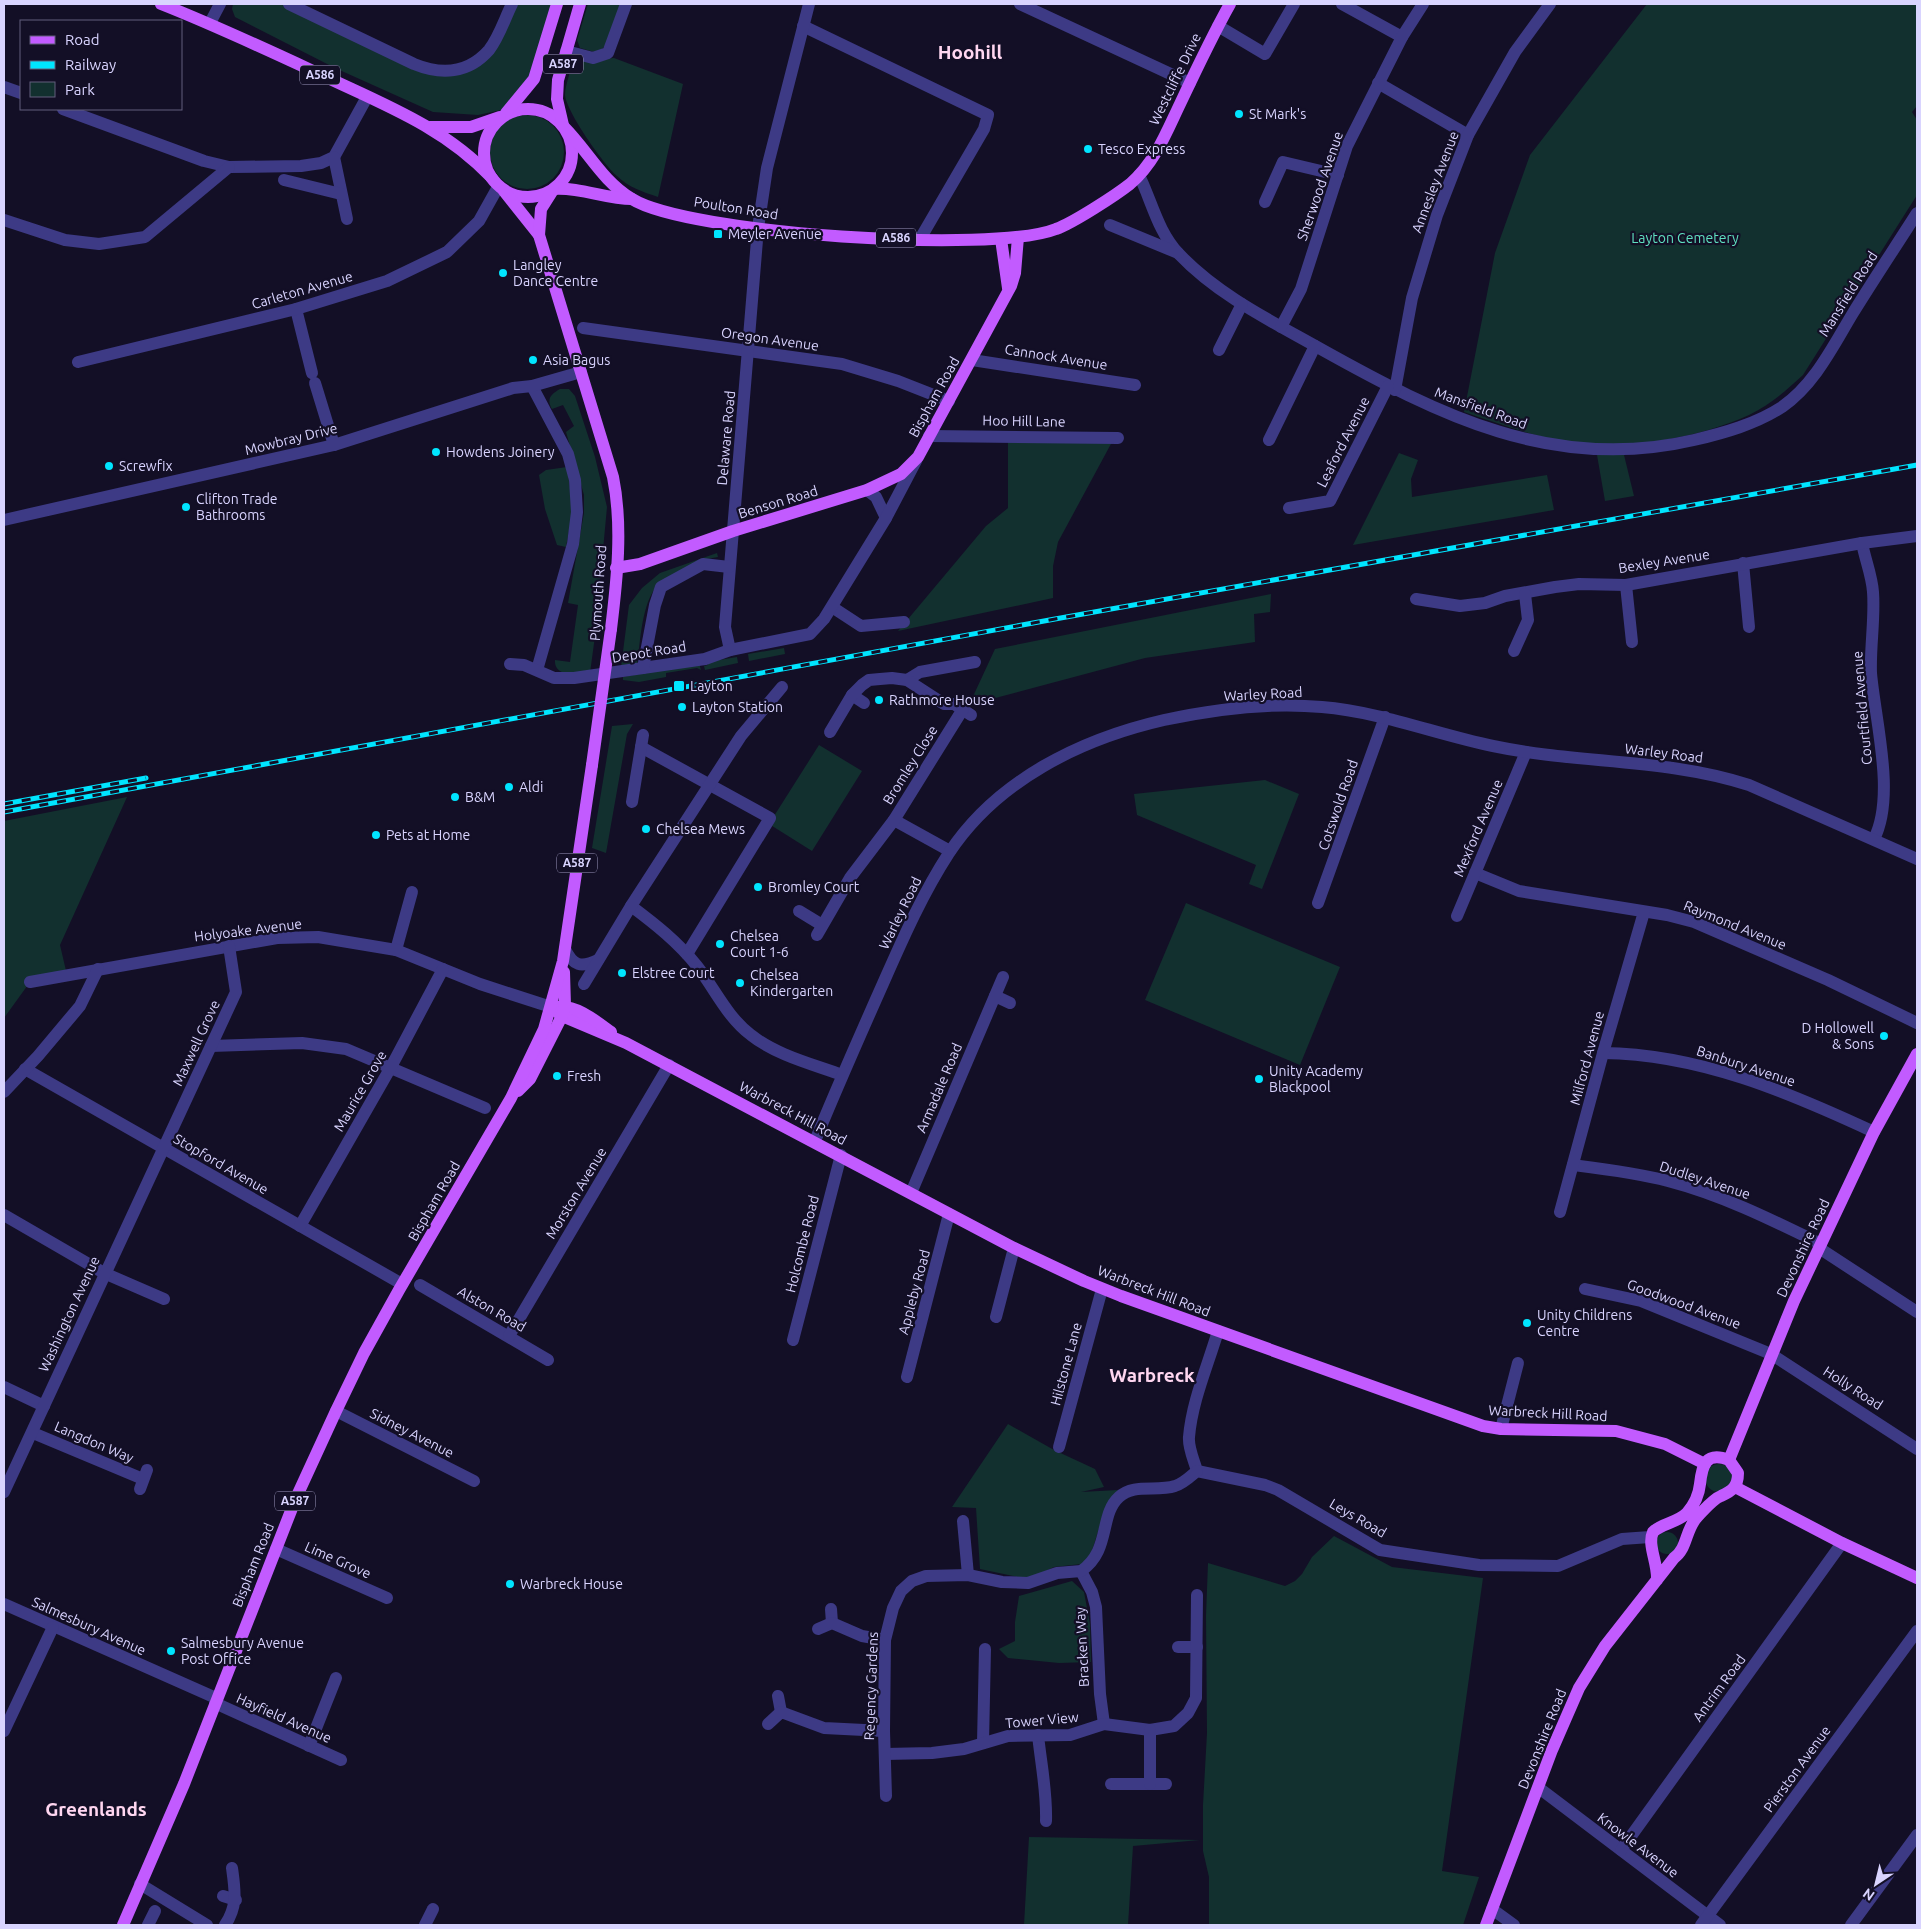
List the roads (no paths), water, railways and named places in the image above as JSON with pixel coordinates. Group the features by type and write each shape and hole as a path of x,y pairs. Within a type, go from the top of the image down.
{"main road":[{"name":"A586","path":"161,4 210,24 430,126 470,156 498,186"},
{"name":"A587","path":"505,114 534,78 557,4"},
{"name":"A587","path":"564,126 556,99 557,90 580,4"},
{"name":"Westcliffe Drive","path":"1018,238 1056,229 1123,190 1139,175 1161,143 1230,4"},
{"path":"533,108 549,114 564,126 570,143 571,157 567,172 553,190 525,196 498,186 485,157 486,141 490,132 505,114 533,108"},
{"name":"A586","path":"430,126 471,127 489,122 505,114"},
{"name":"Poulton Road","path":"564,126 580,142 603,176 632,199"},
{"name":"Plymouth Road","path":"498,186 538,235 616,491 618,513 615,592 611,629 564,955 551,1007"},
{"name":"Poulton Road","path":"553,190 574,189 614,199 632,199 674,213 719,223 758,228 920,239 1018,238"},
{"name":"Plymouth Road","path":"538,235 541,209 553,190"},
{"name":"Bispham Road","path":"918,457 1008,291 1016,273 1018,238"},
{"path":"1001,239 1008,291"},
{"name":"Benson Road","path":"616,568 640,564 733,531 867,490 901,474 918,457"},
{"name":"Benson Road","path":"615,592 626,576 640,564"},
{"name":"Plymouth Road","path":"564,955 564,1011"},
{"path":"565,991 583,1014"},
{"name":"Bispham Road","path":"123,1925 184,1784 296,1498 336,1412 364,1353 402,1284 511,1098 544,1029 551,1007"},
{"name":"Warbreck Hill Road","path":"551,1007 583,1014 626,1043"},
{"name":"Bispham Road","path":"511,1098 530,1079 564,1011"},
{"name":"Warbreck Hill Road","path":"564,1011 815,1141 1014,1248 1102,1288 1453,1416 1501,1429 1616,1431 1665,1444 1705,1464"},
{"name":"Devonshire Road","path":"1729,1460 1771,1354 1820,1246 1874,1132 1917,1054"},
{"path":"1657,1580 1658,1568 1650,1546 1650,1538 1657,1528 1669,1524 1686,1514 1691,1507 1700,1484 1701,1470 1705,1464 1716,1458 1729,1460 1738,1473 1735,1487 1842,1543 1917,1578"},
{"path":"1700,1484 1708,1492 1720,1496"},
{"name":"Devonshire Road","path":"1486,1925 1552,1750 1579,1688 1605,1646 1674,1558 1684,1549 1685,1539 1696,1517 1720,1496 1730,1492 1735,1487"},
{"path":"1669,1524 1678,1528 1685,1539"},
{"path":"1654,1554 1662,1559 1674,1558"}],"street":[{"path":"210,24 220,4"},
{"path":"289,4 414,64 436,72 451,72 468,65 488,51 512,4"},
{"path":"566,51 593,58 608,53 626,4"},
{"path":"758,228 767,168 809,4"},
{"path":"1020,4 1190,83"},
{"path":"1218,26 1265,54 1294,4"},
{"path":"1342,4 1402,37"},
{"name":"Sherwood Avenue","path":"1281,327 1301,289 1347,146 1402,37 1422,4"},
{"name":"Annesley Avenue","path":"1392,388 1412,298 1437,215 1468,135 1515,52 1550,4"},
{"path":"804,26 988,115 984,129 920,239"},
{"path":"1378,83 1468,135"},
{"path":"4,87 20,93"},
{"path":"66,110 204,161 230,167 301,166 321,163 334,157 367,97"},
{"path":"334,157 347,220"},
{"path":"1265,202 1283,162 1338,176"},
{"path":"4,220 64,240 99,244 145,237 230,167"},
{"name":"Mansfield Road","path":"1139,175 1160,226 1178,253 1213,284 1242,304 1392,388 1500,433 1537,443 1604,451 1668,446 1744,426 1782,406 1815,376 1917,212"},
{"path":"284,180 341,194"},
{"name":"Carleton Avenue","path":"78,362 296,309 387,281 447,252 479,221 498,186"},
{"name":"Mansfield Road","path":"1110,225 1178,253"},
{"name":"Delaware Road","path":"730,650 724,627 758,228"},
{"path":"1219,350 1242,304"},
{"path":"296,309 334,445"},
{"name":"Oregon Avenue","path":"583,328 842,364 949,400"},
{"path":"1269,440 1315,346"},
{"name":"Cannock Avenue","path":"972,360 1134,385"},
{"name":"Mowbray Drive","path":"4,520 334,445 513,388 532,386 581,372"},
{"name":"Plymouth Road","path":"532,386 563,442 575,480 577,498 573,544 537,670"},
{"name":"Leaford Avenue","path":"1289,508 1330,501 1392,388"},
{"name":"Hoo Hill Lane","path":"929,436 1118,438"},
{"name":"Bispham Road","path":"793,639 814,632 832,607 886,518 918,457"},
{"path":"867,490 876,497 886,518"},
{"name":"Bexley Avenue","path":"1416,599 1460,606 1579,584 1626,584 1743,563 1917,536"},
{"name":"Courtfield Avenue","path":"1862,544 1873,591 1871,673 1884,790 1879,830 1874,840"},
{"path":"1743,563 1749,627"},
{"path":"643,668 642,662 654,605 661,587 703,564 729,567"},
{"path":"1626,584 1632,642"},
{"path":"1514,651 1528,620 1525,594"},
{"path":"832,607 862,626 904,622"},
{"name":"Depot Road","path":"510,664 524,665 554,678 574,678 705,659 730,650 793,639"},
{"path":"830,732 852,695 870,680 892,678 907,680 920,672 975,662"},
{"name":"Bromley Close","path":"799,911 820,930 861,860 894,820 967,712 954,704 944,704 907,680"},
{"path":"584,984 631,906 741,736 782,687"},
{"path":"852,695 864,703"},
{"name":"Warley Road","path":"815,1141 842,1075 918,908 950,851 972,824 1024,779 1048,763 1097,739 1143,725 1180,717 1246,707 1288,705 1349,710 1385,717 1469,741 1526,752 1670,766 1724,777 1748,785 1917,860"},
{"name":"Cotswold Road","path":"1318,903 1385,717"},
{"path":"632,802 642,741 709,785 770,818 687,954"},
{"name":"Mexford Avenue","path":"1457,916 1526,752"},
{"name":"Bromley Close","path":"894,820 950,851"},
{"name":"Raymond Avenue","path":"1474,873 1519,891 1694,922 1917,1023"},
{"path":"396,950 412,892"},
{"path":"631,906 664,931 687,954 731,1015 750,1034 769,1047 842,1075"},
{"name":"Milford Avenue","path":"1560,1212 1574,1165 1602,1053 1644,912"},
{"name":"Holyoake Avenue","path":"30,982 229,946 281,938 317,936 396,950 443,969 551,1007"},
{"name":"Maxwell Grove","path":"163,1148 236,992 229,946"},
{"path":"564,955 577,965 584,966 598,960"},
{"name":"Maurice Grove","path":"300,1226 391,1067 443,969"},
{"path":"4,1092 80,1006 98,970"},
{"name":"Armadale Road","path":"911,1193 1003,977"},
{"path":"995,996 1010,1003"},
{"path":"211,1046 302,1042 346,1049 485,1108"},
{"name":"Banbury Avenue","path":"1602,1053 1658,1057 1727,1073 1790,1094 1874,1132"},
{"name":"Morston Avenue","path":"509,1336 669,1065"},
{"name":"Stopford Avenue","path":"25,1069 402,1284"},
{"name":"Washington Avenue","path":"4,1492 33,1433 104,1273 163,1148"},
{"name":"Holcombe Road","path":"793,1340 841,1155"},
{"name":"Dudley Avenue","path":"1574,1165 1650,1177 1736,1203 1820,1246 1917,1312"},
{"name":"Appleby Road","path":"907,1377 949,1214"},
{"path":"4,1215 104,1273 164,1299"},
{"path":"996,1317 1014,1248"},
{"name":"Alston Road","path":"420,1285 548,1360"},
{"name":"Hilstone Lane","path":"1058,1447 1102,1288"},
{"name":"Goodwood Avenue","path":"1585,1289 1641,1301 1771,1354"},
{"path":"1081,1571 1097,1555 1112,1506 1127,1490 1176,1486 1197,1471 1190,1449 1189,1437 1196,1402 1218,1331"},
{"name":"Holly Road","path":"1771,1354 1917,1448"},
{"path":"1501,1429 1518,1363"},
{"path":"4,1387 44,1406"},
{"name":"Sidney Avenue","path":"336,1412 474,1481"},
{"name":"Langdon Way","path":"33,1433 143,1479"},
{"name":"Leys Road","path":"1197,1471 1265,1484 1380,1550 1479,1566 1558,1566 1622,1539 1650,1538"},
{"path":"963,1520 968,1575"},
{"name":"Antrim Road","path":"1621,1850 1842,1543"},
{"name":"Lime Grove","path":"276,1549 387,1598"},
{"name":"Regency Gardens","path":"886,1796 884,1731 885,1640 893,1608 907,1584 926,1576 968,1575 1002,1582 1028,1583 1057,1573 1081,1571"},
{"name":"Bracken Way","path":"1081,1571 1092,1592 1096,1607 1099,1686 1104,1724"},
{"name":"Tower View","path":"885,1754 932,1753 964,1749 1008,1736 1070,1735 1104,1724 1150,1730 1174,1726 1193,1706 1196,1698 1196,1595"},
{"name":"Salmesbury Avenue","path":"4,1604 216,1701"},
{"path":"831,1609 832,1624"},
{"path":"818,1629 832,1624 862,1636 885,1640"},
{"path":"4,1731 53,1627"},
{"name":"Pierston Avenue","path":"1705,1921 1917,1630"},
{"path":"1178,1647 1197,1647"},
{"path":"983,1743 985,1649"},
{"path":"309,1746 336,1678"},
{"path":"778,1696 781,1712"},
{"name":"Hayfield Avenue","path":"216,1701 341,1760"},
{"path":"781,1712 832,1730 884,1731"},
{"path":"768,1724 781,1712"},
{"path":"1150,1730 1150,1784"},
{"path":"1038,1735 1042,1777 1047,1796 1046,1821"},
{"path":"1111,1784 1166,1784"},
{"name":"Knowle Avenue","path":"1539,1788 1621,1850 1705,1921 1720,1925"},
{"path":"1851,1925 1917,1835"},
{"path":"226,1925 236,1900 232,1868"},
{"path":"140,1884 199,1923"},
{"path":"222,1896 236,1900"},
{"path":"425,1925 433,1909"},
{"path":"1492,1909 1514,1925"},
{"path":"148,1925 155,1911"}],"railway":[{"path":"4,812 1055,619 1917,465"},
{"path":"4,804 146,778"}],"place":[{"name":"St Mark's","path":"1239,114"},
{"name":"Tesco Express","path":"1088,149"},
{"name":"Meyler Avenue","path":"718,234"},
{"name":"Langley Dance Centre","path":"503,273"},
{"name":"Asia Bagus","path":"533,360"},
{"name":"Howdens Joinery","path":"436,452"},
{"name":"Screwfix","path":"109,466"},
{"name":"Clifton Trade Bathrooms","path":"186,507"},
{"name":"Layton","path":"679,686"},
{"name":"Rathmore House","path":"879,700"},
{"name":"Layton Station","path":"682,707"},
{"name":"Aldi","path":"509,787"},
{"name":"B&M","path":"455,797"},
{"name":"Chelsea Mews","path":"646,829"},
{"name":"Pets at Home","path":"376,835"},
{"name":"Bromley Court","path":"758,887"},
{"name":"Chelsea Court 1-6","path":"720,944"},
{"name":"Elstree Court","path":"622,973"},
{"name":"Chelsea Kindergarten","path":"740,983"},
{"name":"D Hollowell & Sons","path":"1884,1036"},
{"name":"Fresh","path":"557,1076"},
{"name":"Unity Academy Blackpool","path":"1259,1079"},
{"name":"Unity Childrens Centre","path":"1527,1323"},
{"name":"Warbreck House","path":"510,1584"},
{"name":"Salmesbury Avenue Post Office","path":"171,1651"}],"district":[{"name":"Hoohill","path":"970,52"},
{"name":"Warbreck","path":"1152,1375"},
{"name":"Greenlands","path":"96,1809"}],"park label":[{"name":"Layton Cemetery","path":"1685,238"}]}
